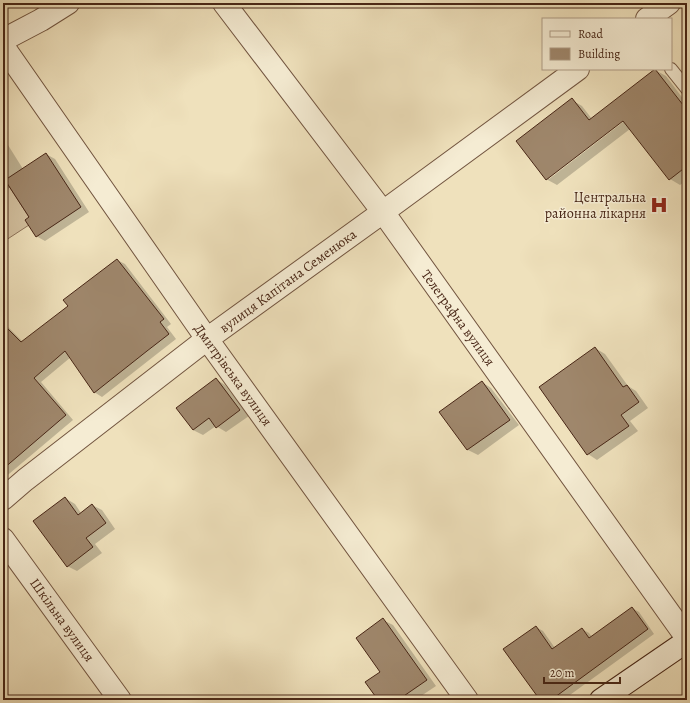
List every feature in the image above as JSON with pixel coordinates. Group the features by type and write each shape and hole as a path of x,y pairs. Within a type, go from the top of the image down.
{"street":[{"path":"3,40 41,20 68,3"},
{"name":"Телеграфна вулиця","path":"224,3 383,212 687,639"},
{"path":"648,18 669,3"},
{"name":"Дмитрівська вулиця","path":"3,46 207,339 467,700"},
{"name":"вулиця Капітана Семенюка","path":"3,499 25,480 207,339 577,70"},
{"name":"Шкільна вулиця","path":"3,539 120,700"},
{"path":"601,700 687,639"}],"lane":[{"path":"672,70 687,89"}],"shaded area":[{"path":"5,180 29,217 29,225 3,242 3,181"}],"building":[{"path":"654,70 656,70 687,110 687,166 669,180 623,121 546,180 516,141 572,98 589,120"},
{"path":"46,153 81,207 36,237 25,220 29,217 5,180"},
{"path":"117,259 164,319 160,322 169,334 94,393 65,351 34,378 66,415 3,469 3,324 21,342 68,306 63,300"},
{"path":"595,347 623,387 627,385 639,402 621,415 629,426 587,455 539,387"},
{"path":"216,378 240,410 216,428 209,418 193,430 176,408"},
{"path":"482,381 510,420 467,450 439,412"},
{"path":"65,497 78,515 92,504 106,523 86,538 93,547 67,567 33,521"},
{"path":"632,607 648,629 551,700 540,700 503,649 536,626 552,649 582,628 589,638"},
{"path":"383,618 427,680 398,700 378,700 365,682 380,672 356,638"}],"place":[{"name":"Центральна районна лікарня","path":"659,205"}]}
